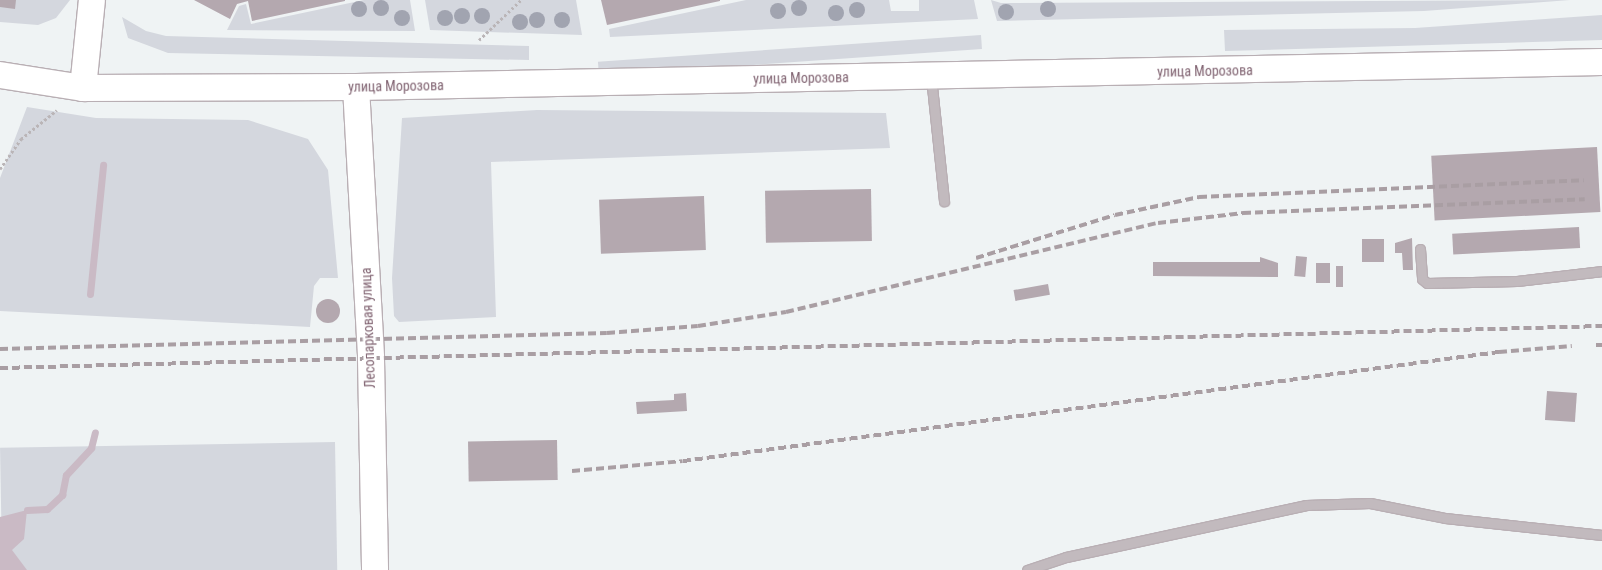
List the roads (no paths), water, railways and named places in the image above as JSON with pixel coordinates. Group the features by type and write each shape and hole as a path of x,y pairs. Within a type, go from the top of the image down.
{"main road":[{"path":"83,88 92,0"},
{"name":"улица Морозова","path":"0,76 83,88 356,87 1602,62"},
{"name":"Лесопарковая улица","path":"356,87 371,359 375,570"}],"lane":[{"path":"930,76 944,201"},
{"path":"1420,248 1422,279 1427,283 1517,281 1602,271"},
{"path":"1028,570 1066,557 1306,504 1370,503 1445,518 1602,535"}],"waterway":[{"path":"90,294 103,165"},
{"path":"27,510 47,509 62,495 66,475 91,448 95,432"}],"railway":[{"path":"976,258 1115,215 1199,197 1584,180"},
{"path":"0,349 607,333 698,326 786,312 1158,223 1243,213 1585,199"},
{"path":"0,368 1602,326"},
{"path":"1596,345 1602,345"},
{"path":"572,471 683,461 1499,352 1572,346"}]}
